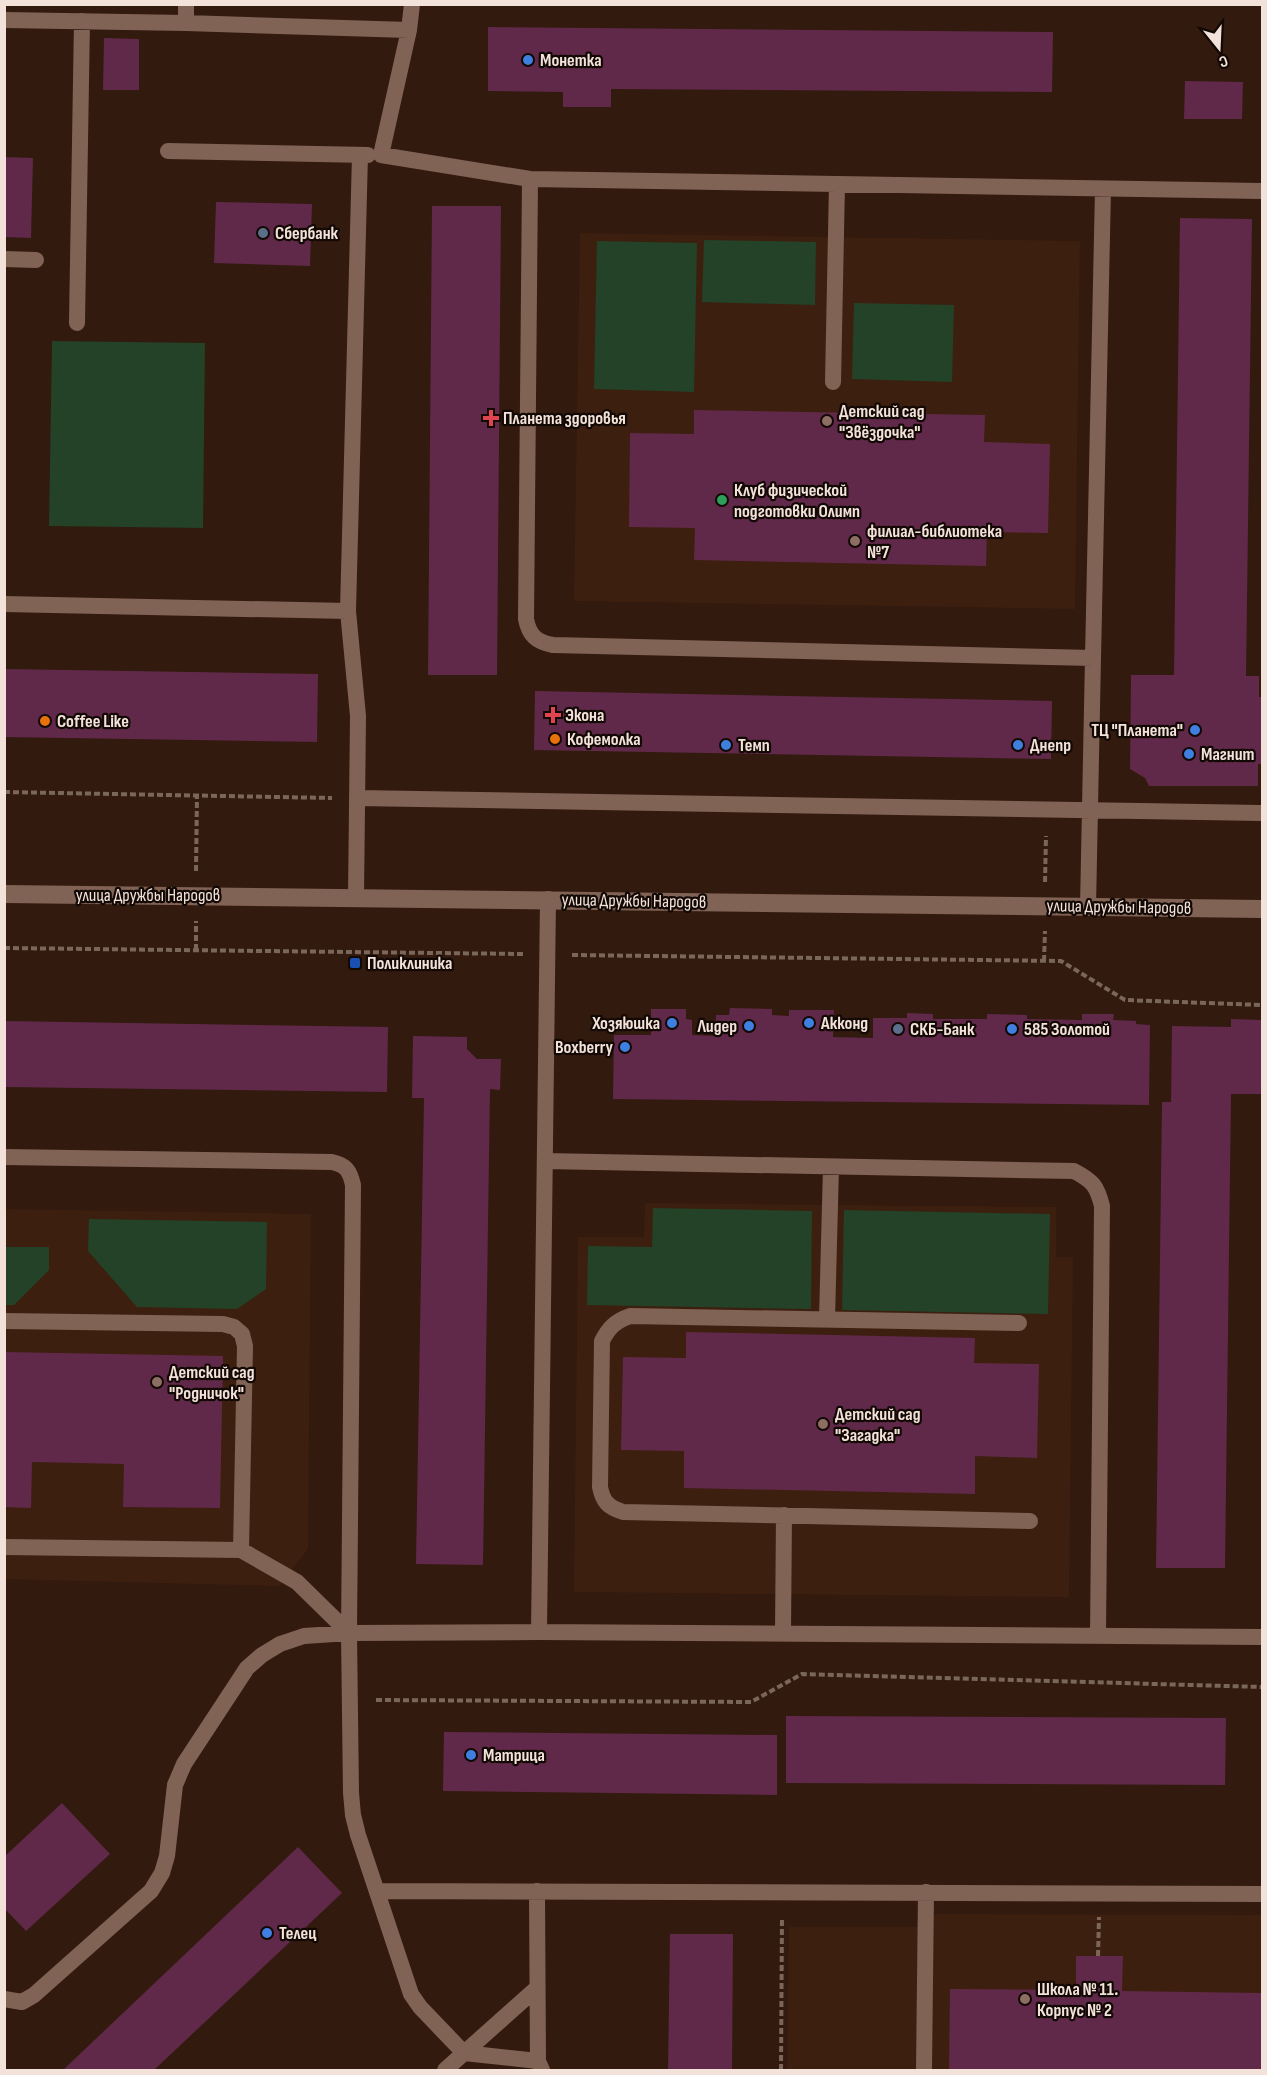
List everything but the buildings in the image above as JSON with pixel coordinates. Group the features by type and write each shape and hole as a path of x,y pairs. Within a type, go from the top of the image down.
{"street":[{"name":"улица Дружбы Народов","path":"4,894 1263,909"}],"lane":[{"path":"186,4 186,23"},
{"path":"381,155 409,30 412,4"},
{"path":"4,20 409,30"},
{"path":"77,323 82,21"},
{"path":"168,151 381,155 530,179 1263,192"},
{"path":"356,897 358,716 348,611 360,155"},
{"path":"530,179 526,619 528,631 539,642 553,645 1093,658"},
{"path":"833,382 837,184"},
{"path":"1088,907 1103,189"},
{"path":"4,259 36,260"},
{"path":"4,604 348,611"},
{"path":"357,798 1263,813"},
{"path":"539,1632 548,899"},
{"path":"4,1157 332,1162 343,1165 351,1173 353,1185 349,1633 352,1804 358,1835 415,2001 464,2053 540,2066 537,1891"},
{"path":"545,1161 1074,1171 1088,1178 1097,1188 1102,1206 1098,1635"},
{"path":"827,1319 831,1167"},
{"path":"1019,1323 630,1316 617,1321 602,1341 600,1487 603,1500 610,1508 623,1512 1030,1521"},
{"path":"4,1321 224,1324 234,1327 242,1334 244,1346 241,1550"},
{"path":"783,1633 784,1515"},
{"path":"4,1546 241,1550 297,1582 349,1633"},
{"path":"4,1999 22,2002 34,1995 151,1891 162,1873 167,1856 174,1785 184,1764 247,1668 262,1655 296,1638 349,1633 539,1632 1263,1637"},
{"path":"377,1891 1263,1893"},
{"path":"924,2070 926,1892"},
{"path":"445,2070 537,1988"}],"path":[{"path":"4,792 357,798"},
{"path":"4,948 1061,961 1125,1000 1263,1005"},
{"path":"366,1700 751,1702 802,1674 1263,1687"},
{"path":"781,2070 782,1892"},
{"path":"1098,1893 1098,1956"}],"shaded area":[{"name":"Детский сад \"Звёздочка\"","path":"580,233 1080,241 1075,609 574,601"},
{"name":"Детский сад \"Загадка\"","path":"645,1203 1056,1207 1056,1257 1073,1257 1069,1597 574,1592 578,1237 644,1237"},
{"name":"Детский сад \"Родничок\"","path":"5,1209 311,1214 308,1549 279,1586 5,1579"},
{"name":"Школа № 11. Корпус № 2","path":"933,1914 1262,1915 1262,2070 787,2070 789,1927 933,1927"}],"green space":[{"path":"704,240 816,242 815,305 702,302"},
{"path":"597,241 697,243 694,392 594,389"},
{"path":"854,303 954,305 952,382 852,379"},
{"path":"52,341 205,343 203,528 49,526"},
{"path":"653,1208 812,1211 811,1309 587,1305 588,1246 652,1247"},
{"path":"844,1210 1050,1214 1048,1314 842,1310"},
{"path":"89,1219 267,1222 266,1289 237,1309 137,1307 88,1251"},
{"path":"5,1247 49,1247 49,1270 14,1305 5,1305"}],"place":[{"name":"Монетка","path":"528,60"},
{"name":"Сбербанк","path":"263,233"},
{"name":"Планета здоровья","path":"491,418"},
{"name":"Детский сад \"Звёздочка\"","path":"827,421"},
{"name":"Клуб физической подготовки Олимп","path":"722,500"},
{"name":"филиал-библиотека №7","path":"855,541"},
{"name":"Экона","path":"553,715"},
{"name":"Coffee Like","path":"45,721"},
{"name":"ТЦ \"Планета\"","path":"1195,730"},
{"name":"Кофемолка","path":"555,739"},
{"name":"Темп","path":"726,745"},
{"name":"Днепр","path":"1018,745"},
{"name":"Магнит","path":"1189,754"},
{"name":"Поликлиника","path":"355,963"},
{"name":"Хозяюшка","path":"672,1023"},
{"name":"Акконд","path":"809,1023"},
{"name":"Лидер","path":"749,1026"},
{"name":"СКБ-Банк","path":"898,1029"},
{"name":"585 Золотой","path":"1012,1029"},
{"name":"Boxberry","path":"625,1047"},
{"name":"Детский сад \"Родничок\"","path":"157,1382"},
{"name":"Детский сад \"Загадка\"","path":"823,1424"},
{"name":"Матрица","path":"471,1755"},
{"name":"Телец","path":"267,1933"},
{"name":"Школа № 11. Корпус № 2","path":"1025,1999"}]}
